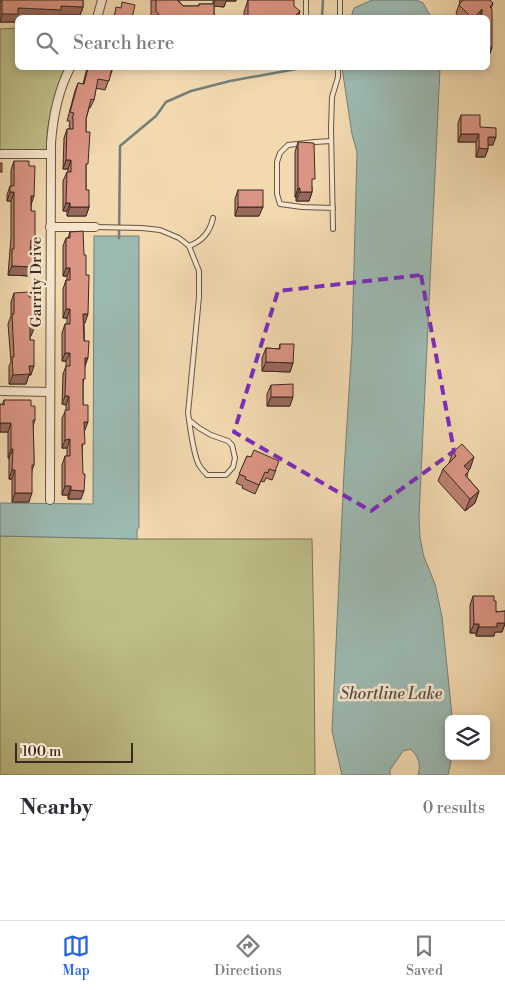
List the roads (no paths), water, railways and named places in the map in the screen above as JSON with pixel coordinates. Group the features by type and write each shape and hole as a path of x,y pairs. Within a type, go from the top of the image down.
{"street":[{"path":"98,15 102,0"},
{"name":"Garrity Drive","path":"50,500 52,128 60,91 69,70"},
{"path":"0,154 51,154"},
{"path":"50,227 95,227"},
{"path":"0,392 50,392"}],"lane":[{"path":"306,0 306,15"},
{"path":"340,0 340,15"},
{"path":"333,229 332,97 338,77 338,70"},
{"path":"331,141 288,145 280,153 277,162 277,194 280,204 302,208 333,208"},
{"path":"189,246 206,236 213,218"},
{"path":"95,227 160,230 179,238 189,246 199,271 199,297 188,413 189,420 199,465 207,475 226,475 233,468 235,458 232,444 198,428 189,420"}],"water":[{"path":"372,0 416,0 423,3 430,15 352,15 354,8"},
{"name":"Shortline Lake","path":"342,70 440,70 419,517 420,538 424,557 435,584 442,617 452,715 445,715 445,760 451,760 448,775 418,775 418,761 410,749 403,751 390,770 390,775 342,775 332,731 352,343 357,152 352,134"},
{"path":"94,236 139,236 139,527 137,539 0,536 0,503 93,504"}],"waterway":[{"path":"322,15 323,0"},
{"path":"119,238 120,146 156,116 166,102 191,91 230,81 291,70"}]}
